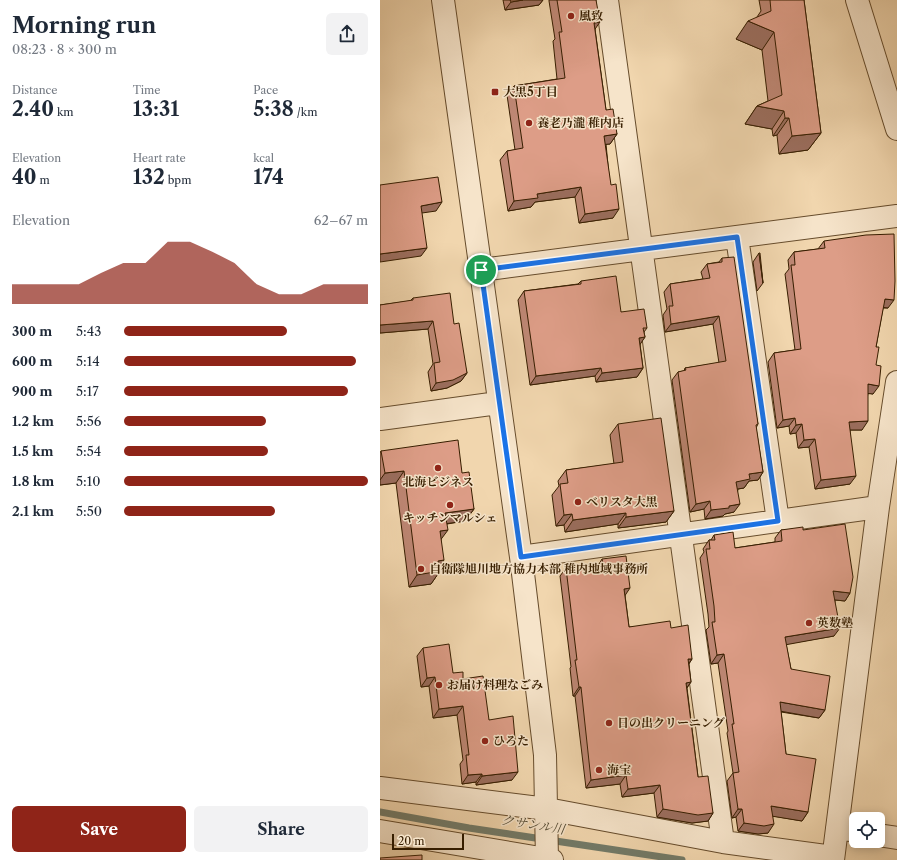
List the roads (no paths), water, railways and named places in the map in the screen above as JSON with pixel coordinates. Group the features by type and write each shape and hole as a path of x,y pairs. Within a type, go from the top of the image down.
{"street":[{"path":"380,831 548,857 545,755 521,557 498,402 443,0"},
{"path":"607,0 723,842"},
{"path":"857,0 897,129"},
{"path":"481,270 897,216"},
{"path":"737,237 778,521"},
{"path":"380,788 546,816 833,859 846,830 878,508 897,382"},
{"path":"380,419 498,402"},
{"path":"521,557 878,508"},
{"path":"885,836 897,838"}],"waterway":[{"name":"クサンル川","path":"380,812 469,828 682,860"}],"place":[{"name":"風致","path":"571,16"},
{"name":"大黒5丁目","path":"495,92"},
{"name":"養老乃瀧 稚内店","path":"529,123"},
{"name":"北海ビジネス","path":"438,468"},
{"name":"ベリスタ大黒","path":"578,502"},
{"name":"キッチンマルシェ","path":"450,505"},
{"name":"自衛隊旭川地方協力本部 稚内地域事務所","path":"421,569"},
{"name":"英数塾","path":"809,623"},
{"name":"お届け料理なごみ","path":"439,685"},
{"name":"日の出クリーニング","path":"609,723"},
{"name":"ひろた","path":"485,741"},
{"name":"海宝","path":"599,770"}]}
